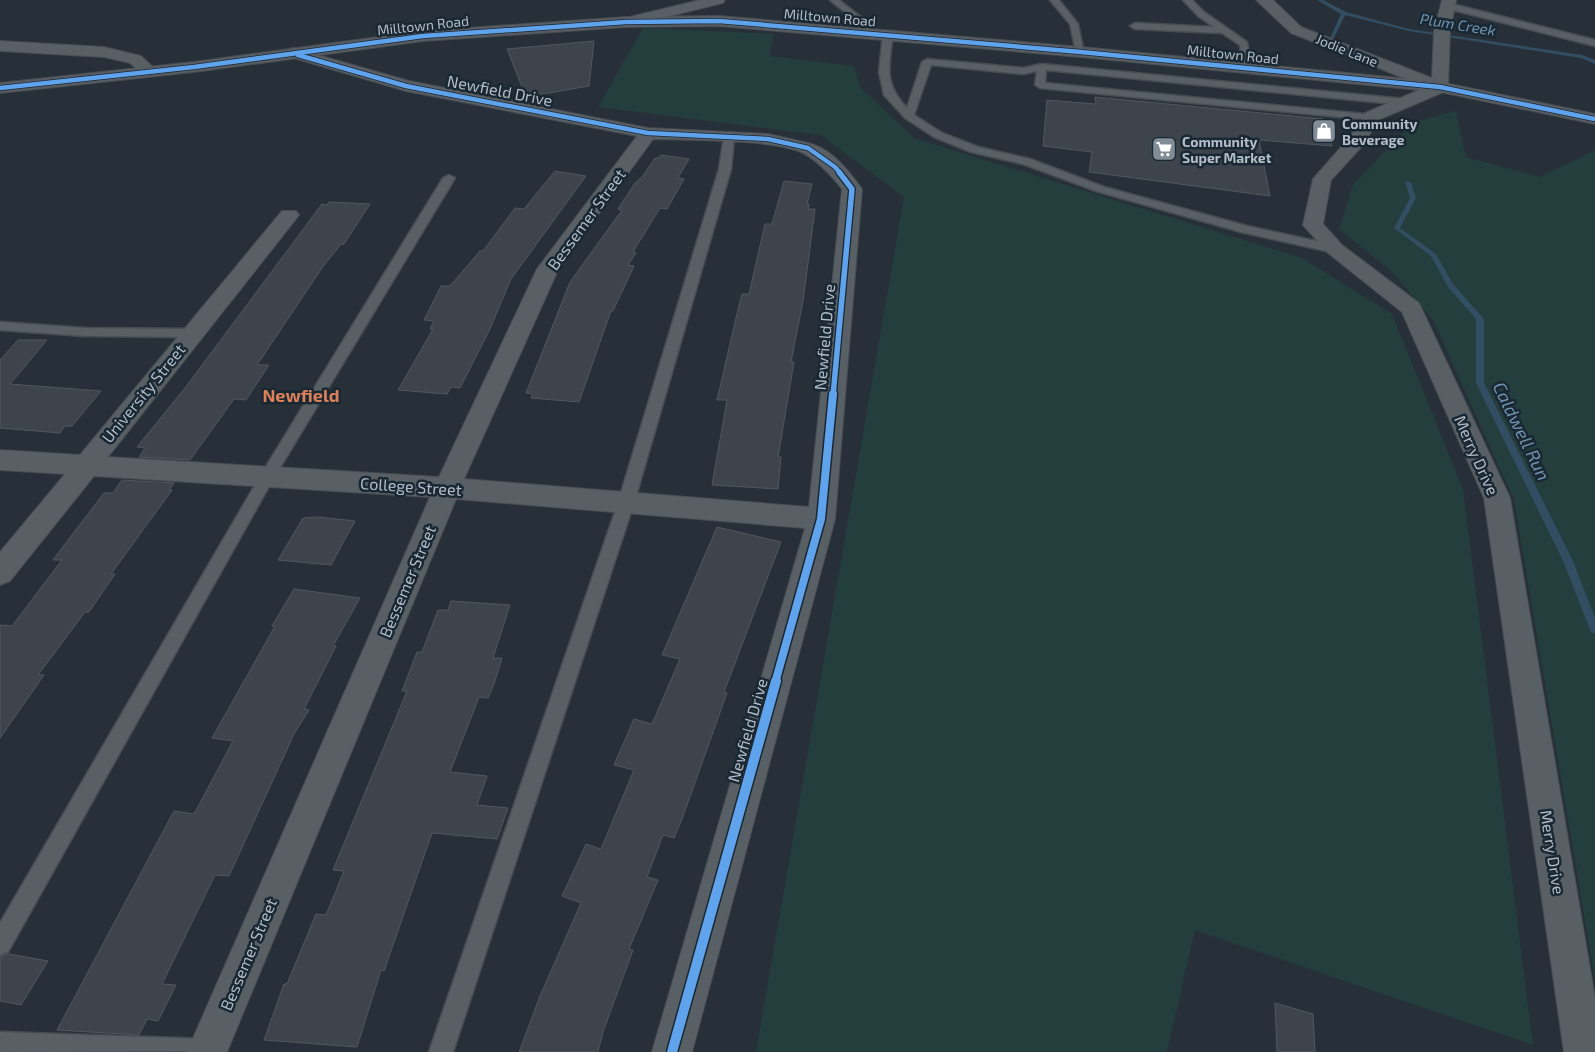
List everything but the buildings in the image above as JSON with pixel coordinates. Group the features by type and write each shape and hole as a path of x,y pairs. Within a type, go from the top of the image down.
{"street":[{"path":"626,22 718,0"},
{"name":"Jodie Lane","path":"1262,0 1274,7 1296,30 1440,87"},
{"path":"1371,117 1440,87 1442,38 1448,3"},
{"name":"Milltown Road","path":"0,88 150,72 423,36 626,22 718,21 1248,67 1440,87 1595,119"},
{"path":"0,46 104,52 135,59 150,72"},
{"name":"Newfield Drive","path":"293,53 406,86 648,133 768,139 808,148 834,167 852,189 821,518 672,1052"},
{"name":"Merry Drive","path":"1371,117 1358,140 1322,179 1313,225 1335,249 1411,308 1497,498 1584,1052"},
{"name":"Bessemer Street","path":"207,1052 447,488 548,269 648,133"},
{"name":"University Street","path":"0,573 289,215"},
{"name":"College Street","path":"0,460 84,467 447,488 821,518"}],"lane":[{"path":"834,0 882,34 884,72 889,95 909,116 938,135 975,150 1026,161 1100,189 1245,229 1335,249"},
{"path":"1054,0 1074,24 1081,52"},
{"path":"1187,0 1201,14 1244,44 1248,67"},
{"path":"1448,3 1595,43"},
{"path":"1135,26 1225,30"},
{"path":"909,116 926,62 1023,71 1042,67 1406,102"},
{"path":"1229,66 1234,84"},
{"path":"1042,67 1040,84 1371,117"},
{"path":"442,1052 626,502 725,169 729,137"},
{"path":"0,944 266,478 449,178"},
{"path":"0,326 85,332 192,333"},
{"path":"0,1044 207,1052"}],"green space":[{"path":"643,28 774,34 769,56 854,66 860,87 914,138 1302,258 1392,314 1463,489 1533,1045 1195,930 1167,1052 756,1052 904,197 820,135 598,107"},
{"path":"1456,111 1466,157 1540,177 1595,150 1595,980 1514,500 1433,320 1392,272 1339,229 1353,185 1413,122"}],"waterway":[{"name":"Plum Creek","path":"1319,0 1344,13"},
{"name":"Caldwell Run","path":"1332,38 1344,13"},
{"name":"Plum Creek","path":"1344,13 1409,30 1582,57 1595,62"},
{"name":"Caldwell Run","path":"1408,182 1413,198 1397,228 1434,255 1450,285 1480,319 1480,383 1568,561 1595,630"}],"cycle path":[{"path":"0,88 194,67 423,36 626,22 719,21 1081,52 1440,87 1595,119"},
{"path":"298,55 406,86 648,133 768,139 808,148 835,167 852,189 821,519 672,1052"}],"place":[{"name":"Community Beverage","path":"1324,131"},
{"name":"Community Super Market","path":"1164,149"}],"district":[{"name":"Newfield","path":"301,395"}]}
